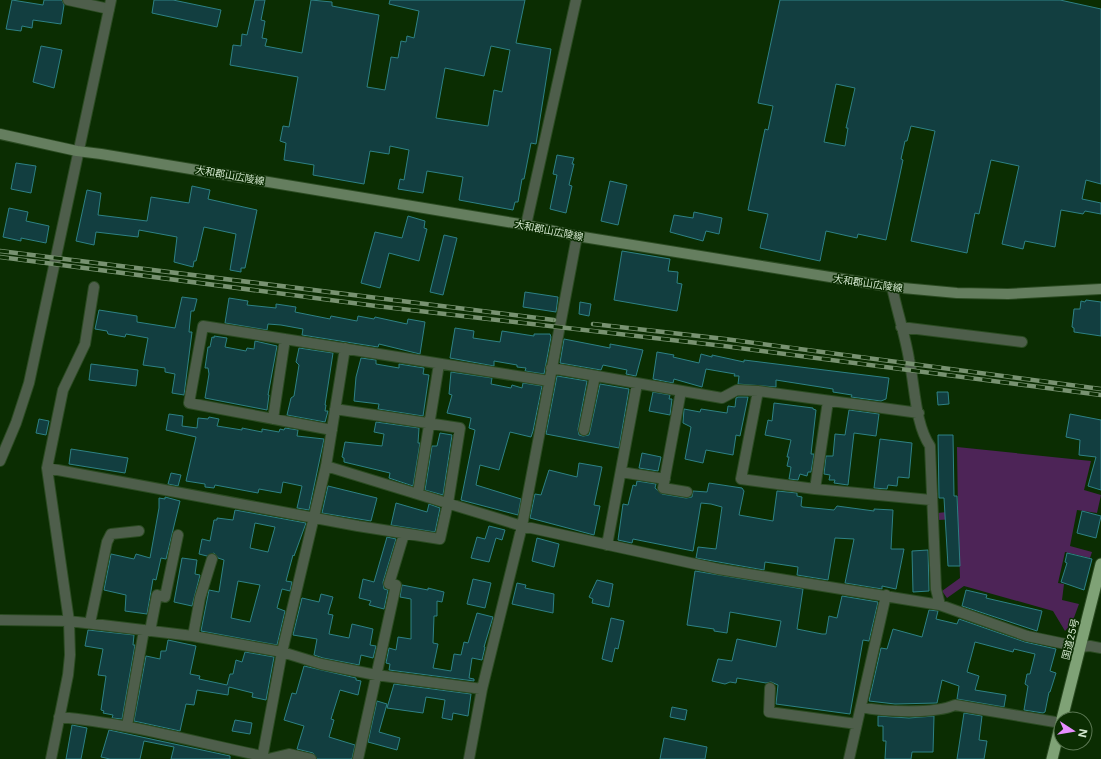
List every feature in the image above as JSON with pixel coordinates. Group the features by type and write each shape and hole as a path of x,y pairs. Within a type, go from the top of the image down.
{"highway":[{"name":"国道25号","path":"1064,711 1101,564"}],"main road":[{"name":"大和郡山広陵線","path":"0,134 78,151 526,225 577,236 892,287 957,293 1008,294 1101,289"}],"street":[{"path":"0,461 16,423 29,383 110,4 68,0"},
{"path":"526,225 576,0"},
{"path":"469,759 482,689 522,526 577,236"},
{"path":"51,759 58,717 68,675 70,655 69,621 47,468 63,390 85,344 94,287"},
{"path":"892,287 909,358 925,439 930,446 936,589 940,605"},
{"path":"332,430 189,403 203,326 549,380"},
{"path":"902,327 1022,342"},
{"path":"273,420 285,339"},
{"path":"264,758 282,652 326,466 345,348"},
{"path":"418,493 440,364"},
{"path":"551,368 722,398 737,390 758,391 919,413"},
{"path":"584,430 595,376"},
{"path":"607,545 637,384"},
{"path":"681,391 663,488 687,492"},
{"path":"758,391 741,478 815,489 932,500"},
{"path":"815,489 828,401"},
{"path":"47,468 404,534 440,539 448,503 460,428 335,409"},
{"path":"326,466 522,526 718,569 886,595 940,605 1028,636 1080,647 1090,646 1101,648"},
{"path":"621,472 665,479"},
{"path":"90,623 107,542 111,534 139,531"},
{"path":"358,759 396,585 389,584 404,534"},
{"path":"127,726 147,630 157,595 165,597 178,535"},
{"path":"193,636 200,598 212,559"},
{"path":"849,759 886,595"},
{"path":"0,620 69,621 193,636 282,652 321,664 376,674 482,689"},
{"path":"770,688 769,712 857,724"},
{"path":"861,707 874,710 915,710 947,709 955,705 1053,722"},
{"path":"58,717 92,720 127,726 264,758 289,754 311,759"}],"shaded area":[{"path":"957,447 1091,461 1084,490 1101,495 1097,513 1077,510 1070,546 1092,552 1090,558 1065,552 1058,583 1064,584 1062,600 1079,604 1072,623 1065,631 1053,611 964,586 947,598 942,591 960,578 958,519 938,520 937,513 958,511"}],"building":[{"path":"12,0 43,5 44,0 62,0 64,5 61,24 33,20 32,28 22,26 21,31 6,29"},
{"path":"154,0 173,0 221,10 217,27 152,13"},
{"path":"255,0 265,0 261,20 265,21 262,38 267,39 265,46 302,53 311,0 332,2 332,6 379,15 367,87 385,90 391,57 398,58 401,41 406,42 407,36 414,38 419,11 389,4 390,0 525,0 516,43 551,49 536,144 531,143 518,202 515,202 513,210 459,200 463,177 427,171 423,193 398,189 400,179 404,180 409,150 390,146 389,154 370,151 364,184 313,175 314,165 284,160 286,143 280,141 283,126 289,127 298,77 230,65 233,45 241,46 242,34 247,35","holes":["491,46 510,50 502,92 494,90 488,126 436,118 445,68 484,76"]},
{"path":"780,0 1060,0 1101,9 1101,184 1086,180 1082,199 1101,203 1101,214 1085,211 1083,214 1061,210 1055,247 1025,241 1023,249 1002,244 1019,166 991,160 979,214 975,213 967,253 911,241 935,131 911,126 907,141 905,141 901,159 903,160 886,240 858,234 857,238 826,231 820,261 760,248 768,214 748,210 765,129 768,130 773,106 758,103","holes":["836,84 855,88 846,128 848,128 845,146 824,142"]},
{"path":"41,46 62,50 54,88 33,82"},
{"path":"557,155 574,158 569,185 572,186 566,213 550,209 557,175 553,174"},
{"path":"16,163 36,166 31,193 11,189"},
{"path":"610,181 627,185 618,225 601,221"},
{"path":"192,186 210,190 208,199 257,210 245,268 241,268 241,272 230,270 236,234 204,227 196,261 194,261 193,267 174,262 177,237 139,230 138,237 96,232 94,245 76,241 87,190 101,193 98,215 147,221 151,197 189,203"},
{"path":"9,208 28,212 26,221 49,226 46,243 21,238 21,241 3,237"},
{"path":"694,212 722,218 719,234 706,231 703,241 670,232 674,215 693,218"},
{"path":"408,216 425,221 424,228 427,229 419,261 389,253 380,288 361,283 375,232 402,238"},
{"path":"444,235 457,238 443,295 430,292"},
{"path":"622,251 670,259 668,271 678,272 677,283 682,284 677,311 614,300"},
{"path":"525,292 558,297 556,312 523,307"},
{"path":"182,297 197,299 194,311 191,311 189,332 192,332 184,395 172,393 175,374 165,372 165,368 143,365 148,338 126,334 125,337 108,334 107,331 95,329 99,310 137,316 137,322 175,328"},
{"path":"229,298 248,301 247,305 276,308 276,304 296,307 295,312 330,319 331,316 357,321 358,316 374,319 375,317 407,324 408,319 425,322 420,354 379,344 378,347 302,335 303,329 281,325 268,324 267,330 225,323"},
{"path":"1086,300 1101,302 1101,336 1074,332 1074,328 1072,327 1074,309 1080,309 1081,301 1085,302"},
{"path":"580,302 591,304 589,316 579,314"},
{"path":"455,328 474,331 473,338 500,342 502,331 534,336 534,334 550,334 551,337 544,374 525,371 526,368 517,367 517,365 494,361 494,366 450,358"},
{"path":"214,336 227,338 225,347 246,351 247,348 254,349 255,341 277,346 268,395 267,410 205,398 209,374 208,368 205,368 208,347 210,347 212,337 214,338"},
{"path":"564,339 610,348 610,344 643,350 636,376 626,374 627,370 603,365 601,370 560,363"},
{"path":"299,348 333,353 325,405 325,411 328,411 325,422 287,415 291,398 294,396 299,365 296,362"},
{"path":"657,352 674,355 673,357 699,363 701,354 744,362 744,360 889,378 886,399 881,401 851,397 852,395 833,392 833,389 776,380 776,387 738,384 739,376 734,376 735,374 706,369 702,387 674,379 673,383 653,379"},
{"path":"361,358 376,360 376,364 399,368 399,364 424,368 423,374 429,375 423,416 378,409 379,404 354,401 356,377"},
{"path":"91,364 138,370 136,386 89,380"},
{"path":"451,372 492,378 491,384 511,388 512,385 522,388 523,383 542,386 531,437 510,432 499,470 480,465 476,485 521,499 518,515 461,500 475,430 469,428 471,418 447,413 452,395 449,394"},
{"path":"557,376 587,381 578,429 579,435 583,436 589,435 600,384 629,389 619,448 546,434"},
{"path":"653,392 670,395 669,399 672,399 670,415 649,411"},
{"path":"937,392 948,392 949,404 938,405"},
{"path":"748,397 740,436 736,435 733,455 706,450 703,463 685,459 691,427 683,423 684,409 700,412 701,409 727,413 728,406 735,407 736,398"},
{"path":"774,403 813,408 816,410 811,454 814,454 811,472 808,472 807,476 800,474 798,480 789,479 791,467 787,466 789,457 787,457 791,440 765,435 768,420 772,421"},
{"path":"849,410 879,414 876,436 854,433 848,485 834,483 835,480 829,480 830,475 824,474 826,456 833,456 835,434 845,435"},
{"path":"169,414 183,416 182,426 197,428 198,418 208,419 209,417 219,419 217,426 242,430 242,428 262,432 262,429 279,432 280,429 284,430 285,428 298,430 297,436 324,439 309,510 297,508 302,486 283,482 281,493 259,489 258,493 215,485 214,488 205,487 205,484 186,481 196,437 166,430"},
{"path":"1070,414 1101,420 1101,490 1088,486 1096,457 1079,455 1080,440 1066,437"},
{"path":"39,419 49,421 46,435 36,433"},
{"path":"376,422 419,428 418,443 420,443 413,486 389,478 390,473 344,462 344,458 342,457 345,442 382,446 384,434 374,432"},
{"path":"440,433 452,435 443,495 425,490 432,446 437,446"},
{"path":"938,435 953,435 954,496 957,496 960,566 948,566 944,498 939,498"},
{"path":"880,439 912,443 909,478 898,477 897,486 888,485 887,489 874,488"},
{"path":"71,449 128,458 125,473 69,464"},
{"path":"642,453 661,457 658,471 639,468"},
{"path":"579,463 602,467 594,505 600,506 594,535 530,518 535,494 541,495 549,470 577,477"},
{"path":"171,473 181,475 178,486 168,484"},
{"path":"637,481 656,484 655,488 662,494 686,498 692,497 693,491 707,492 709,483 742,488 744,491 739,515 773,521 777,491 797,493 797,496 802,497 801,506 803,507 834,510 837,506 874,511 874,509 893,510 891,549 904,549 896,589 882,586 882,589 845,583 854,539 835,538 828,580 797,575 798,567 765,562 764,570 696,558 698,547 716,549 722,507 711,504 701,503 693,551 633,539 632,543 618,540 623,504 628,505 633,485 636,486"},
{"path":"328,486 377,498 371,521 322,513"},
{"path":"165,497 180,501 166,559 161,558 156,580 153,579 147,614 125,611 126,595 104,590 111,554 134,559 136,554 150,558 159,508 159,498 165,499"},
{"path":"396,503 427,512 429,504 440,508 435,532 391,525"},
{"path":"235,510 306,523 294,556 293,555 286,581 292,582 290,591 282,589 277,608 285,611 277,645 201,631 209,590 219,592 224,560 218,558 214,553 207,556 199,554 202,539 210,541 214,520 217,520 217,518 233,520","holes":["255,523 275,527 268,552 250,548","238,581 260,585 250,622 231,618"]},
{"path":"1082,511 1101,516 1096,538 1077,533"},
{"path":"489,526 505,530 502,540 496,538 489,562 471,558 477,537 485,539"},
{"path":"387,537 396,539 383,582 384,589 388,590 384,609 369,605 371,601 359,598 363,579 374,582"},
{"path":"537,538 559,544 554,567 532,561"},
{"path":"928,550 929,591 913,592 912,551"},
{"path":"1067,553 1092,559 1084,590 1061,582 1067,563 1065,562"},
{"path":"182,558 197,560 195,574 200,575 192,606 174,602"},
{"path":"695,571 803,589 797,629 822,634 826,634 829,616 837,618 842,596 878,602 869,641 863,640 850,714 776,704 778,685 771,682 766,683 737,678 736,683 730,682 725,684 712,681 718,659 732,661 737,639 776,647 781,621 730,612 727,633 714,631 714,629 687,625"},
{"path":"473,579 491,583 485,608 467,604"},
{"path":"597,580 613,584 609,607 592,603 593,599 589,597"},
{"path":"517,583 526,585 525,588 554,594 553,613 512,604"},
{"path":"402,585 428,590 428,588 444,592 442,602 437,601 437,616 434,616 433,643 438,644 433,668 451,671 454,654 461,655 464,642 468,643 477,613 493,617 484,647 482,660 472,658 469,678 474,679 474,681 389,670 390,664 386,663 389,648 396,650 398,637 411,639 411,599 400,597"},
{"path":"966,590 987,595 986,598 1042,611 1037,631 962,606"},
{"path":"321,594 333,597 328,614 333,615 329,634 349,638 352,624 373,629 370,645 376,646 373,658 361,655 359,665 323,658 314,655 317,639 293,635 302,598 319,602"},
{"path":"929,610 938,611 936,619 957,624 959,619 1025,642 1056,649 1050,671 1056,673 1049,692 1045,712 1024,710 1028,686 1025,684 1027,674 1030,674 1035,654 1014,649 1013,652 975,642 967,672 979,676 975,690 1006,695 1004,707 957,699 959,686 942,680 937,703 895,704 869,701 881,648 887,649 893,629 922,637"},
{"path":"611,618 624,621 618,649 615,648 612,662 602,659"},
{"path":"88,630 134,635 133,645 135,645 122,719 112,718 113,715 103,713 104,711 101,710 106,676 98,675 103,649 85,646"},
{"path":"168,640 196,646 190,674 200,676 199,679 227,685 230,674 233,674 236,660 242,662 245,652 274,657 266,700 252,697 253,693 229,687 228,695 197,690 194,705 186,704 180,731 134,721 146,656 160,659 161,651 166,651"},
{"path":"304,666 356,678 356,680 361,681 358,695 340,690 331,719 334,720 329,737 355,745 352,759 317,759 313,753 297,749 304,726 284,720 292,693 296,694"},
{"path":"394,684 471,694 468,716 453,713 452,720 442,718 445,700 426,697 423,713 387,708"},
{"path":"377,701 387,704 379,732 400,738 397,750 368,742"},
{"path":"672,707 687,710 685,720 670,717"},
{"path":"964,713 982,716 979,740 987,741 984,759 957,759"},
{"path":"878,716 909,718 934,716 933,752 912,752 911,759 885,759 886,741 883,741 883,726 878,726"},
{"path":"235,720 252,723 250,734 232,731"},
{"path":"72,725 87,728 81,759 66,759"},
{"path":"109,730 230,756 230,759 171,759 174,747 144,741 140,759 110,759 101,757"},
{"path":"664,738 707,747 705,759 660,759"}],"railway":[{"path":"0,251 554,320"},
{"path":"0,257 376,306 724,346 1101,395"},
{"path":"593,324 725,339 1101,389"}]}
